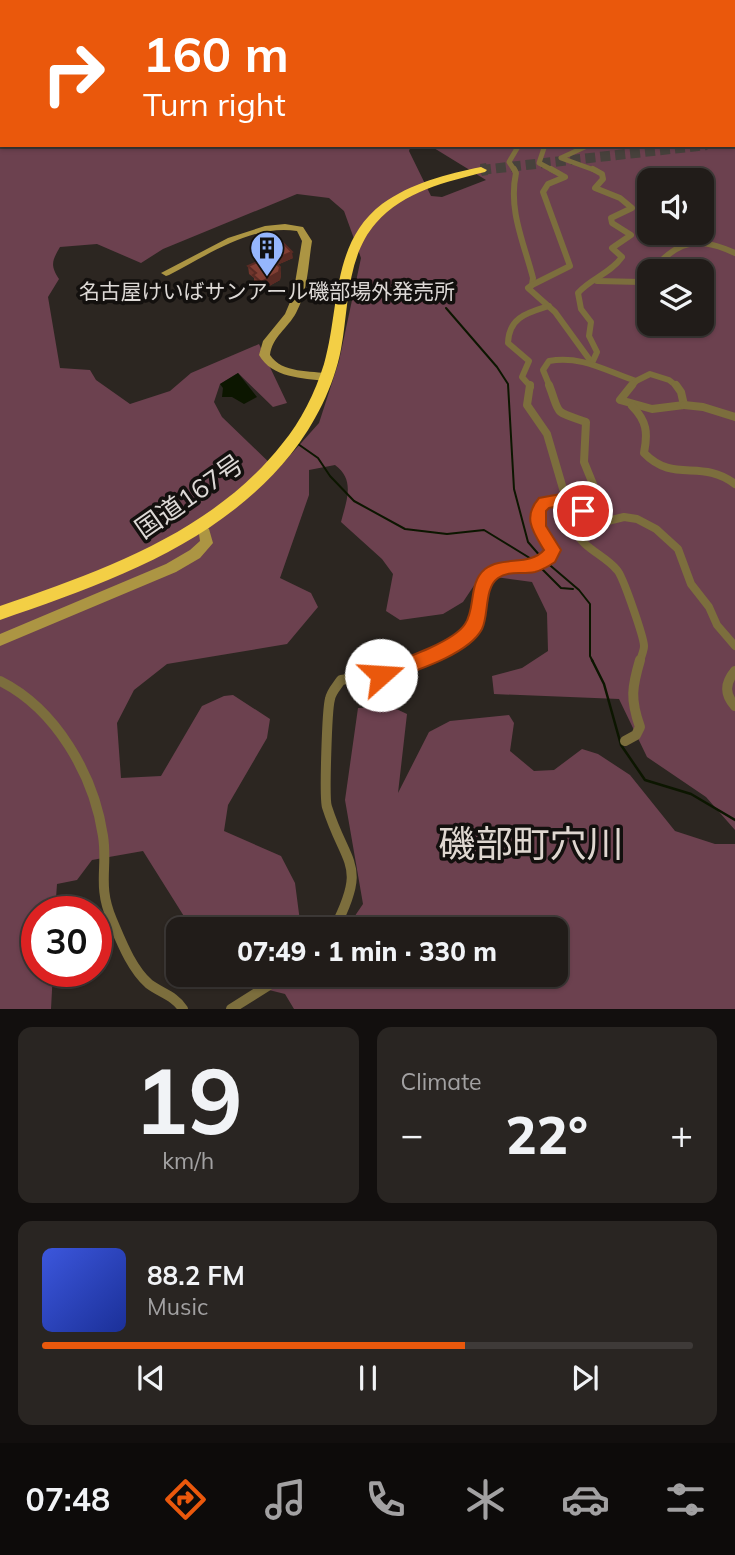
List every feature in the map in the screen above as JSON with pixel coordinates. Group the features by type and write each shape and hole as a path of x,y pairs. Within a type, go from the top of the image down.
{"highway":[{"name":"国道167号","path":"0,613 108,575 158,551 239,497 275,464 298,434 326,377 333,354 350,258 362,232 382,211 408,193 439,180 481,170"}],"street":[{"path":"518,147 509,162 516,171 511,188 514,215 530,263 532,285"},
{"path":"544,147 539,163 565,177 548,184 543,192 570,266 528,289 539,295 549,306 592,363"},
{"path":"585,147 561,158 569,163 586,165 602,174 603,179 595,188 612,194 632,208 611,218 612,223 631,235 612,248 622,257 608,274 591,281 578,293 581,309 591,322 589,336 597,352 592,363"},
{"path":"166,273 259,230 285,225 300,229 307,242 296,302 287,320 266,347 265,353 270,364 277,369 326,377"},
{"path":"591,281 640,282 672,248 684,242 710,244 735,253"},
{"path":"549,306 516,318 510,324 508,343 529,361 522,377 531,387 527,405 547,434 566,499 583,511 575,529 579,538 606,559 624,579 634,618 643,637 644,648 632,687 634,708 640,727 636,736 625,741"},
{"path":"608,520 584,462 586,422 561,414 552,405 552,387 543,370 549,361 565,357 592,363 636,382"},
{"path":"684,405 679,387 668,379 650,374 636,382 620,400 652,409 684,405 735,416"},
{"path":"630,404 644,416 649,430 644,453 658,466 668,471 681,472 703,468 725,475 735,485"},
{"path":"340,917 349,900 353,874 348,854 326,805 330,697 341,680 398,671 464,637 474,626 485,580 493,572 512,566 533,566 549,558 552,550 538,527 538,509 545,503 566,499"},
{"path":"575,529 624,517 637,519 656,529 669,540 685,563 695,590 709,607 717,625 735,646"},
{"path":"0,640 171,568 195,554 207,542 205,532 199,526"},
{"path":"735,671 727,680 726,687 730,702 735,706"},
{"path":"0,681 16,688 38,706 77,762 96,807 100,824 103,838 102,891 111,916 125,947 144,978 176,999 183,1009"},
{"path":"231,1009 266,987"}],"shaded area":[{"path":"0,147 410,147 409,151 431,196 442,197 486,180 432,147 735,147 735,830 706,797 647,757 619,699 494,694 492,676 522,668 548,651 547,613 532,582 481,575 463,602 443,614 400,620 386,611 393,574 382,559 341,522 348,492 346,477 335,465 309,470 309,495 280,578 311,593 318,607 287,644 167,664 134,690 117,723 121,778 161,776 202,706 224,696 233,695 270,719 267,738 228,805 224,831 281,856 295,883 299,917 184,917 143,851 92,860 77,880 57,884 56,896 21,896 21,987 52,987 51,1009 0,1009","holes":["297,194 329,198 344,211 361,258 339,361 319,423 277,470 222,417 214,402 220,384 238,373 273,407 287,403 259,344 191,373 170,391 130,404 96,380 90,370 60,368 48,297 59,279 53,263 60,247 97,244 141,263 163,249"]},
{"path":"238,373 257,397 244,404 232,397 222,397 223,388 220,384"},
{"path":"392,707 407,714 398,793 429,732 450,721 509,715 514,723 510,751 534,771 554,770 582,749 598,754 630,775 675,831 715,844 735,844 735,1009 294,1009 285,994 257,987 568,987 568,917 354,917 363,904 345,800 358,708"}],"building":[{"path":"279,239 292,252 276,259 262,246"},
{"path":"269,257 280,267 279,272 261,282 248,266"}],"waterway":[{"path":"446,308 497,367 508,384 514,489 528,542 541,557"},
{"path":"298,444 318,458 330,476 354,501 405,529 447,534 484,530 533,560"},
{"path":"545,561 579,590 590,604 590,656 604,684 621,745 645,780 691,794 735,820"},
{"path":"537,564 561,588 573,589"}],"tunnel":[{"path":"487,169 481,170 689,147"}],"place":[{"name":"名古屋けいばサンアール磯部場外発売所","path":"267,278"}],"district":[{"name":"磯部町穴川","path":"531,843"}],"route":[{"path":"381,675 398,671 464,637 474,626 485,580 493,572 512,566 533,566 549,558 552,550 538,527 537,517 538,509 545,503 566,499 583,511"}]}
